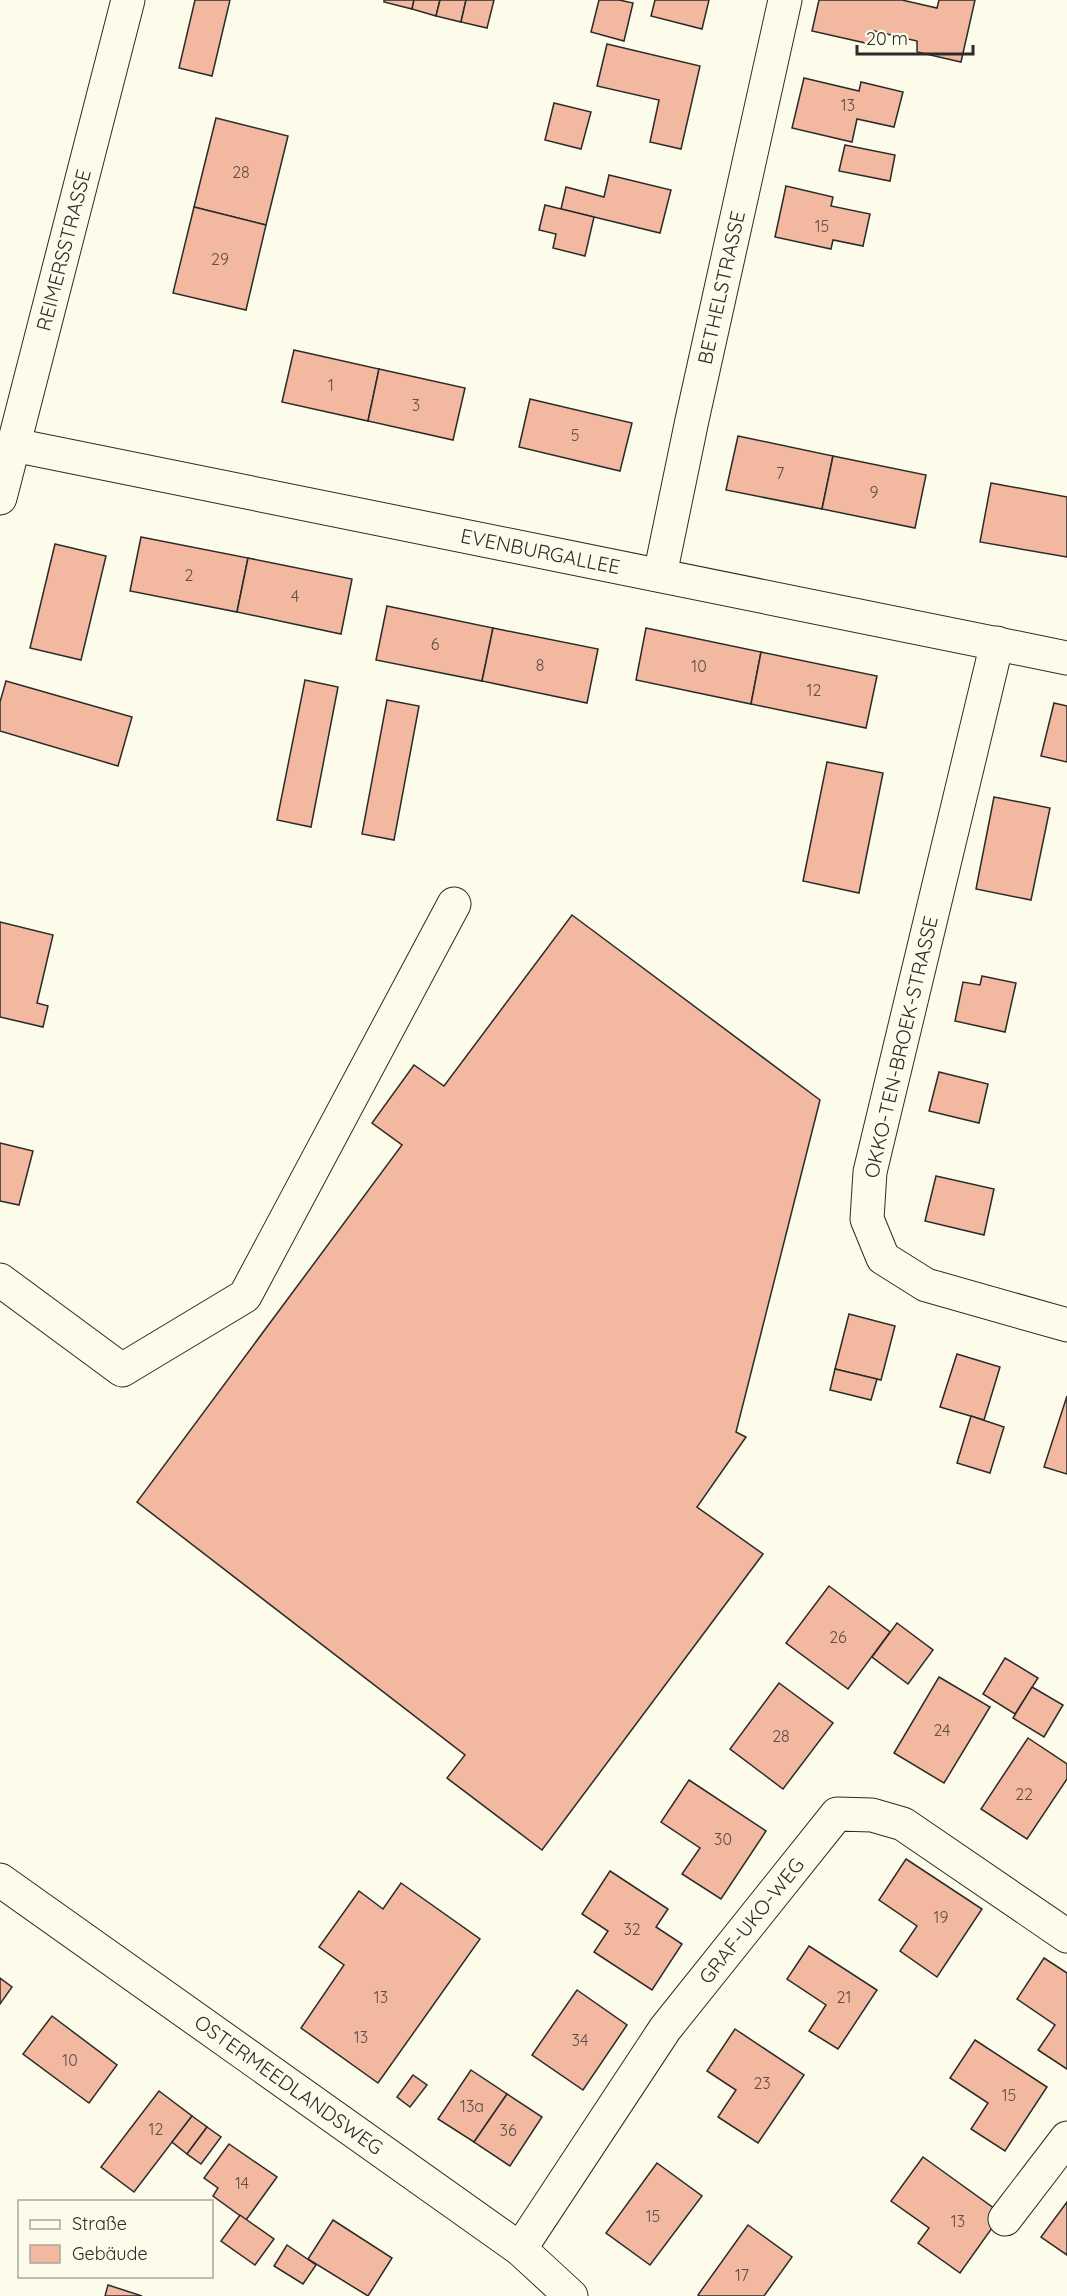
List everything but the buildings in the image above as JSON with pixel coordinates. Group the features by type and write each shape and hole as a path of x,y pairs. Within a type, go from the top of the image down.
{"street":[{"name":"REIMERSSTRASSE","path":"0,498 128,0"},
{"name":"BETHELSTRASSE","path":"660,575 785,0"},
{"name":"EVENBURGALLEE","path":"14,445 1067,658"},
{"name":"OKKO-TEN-BROEK-STRASSE","path":"997,643 872,1161 867,1219 883,1258 926,1285 1067,1325"},
{"path":"0,1280 122,1370 245,1296 454,904"},
{"name":"GRAF-UKO-WEG","path":"520,2249 665,2029 837,1814 872,1815 903,1824 1067,1936"},
{"name":"OSTERMEEDLANDSWEG","path":"0,1880 520,2249 571,2296"},
{"path":"1005,2219 1067,2138"}]}
